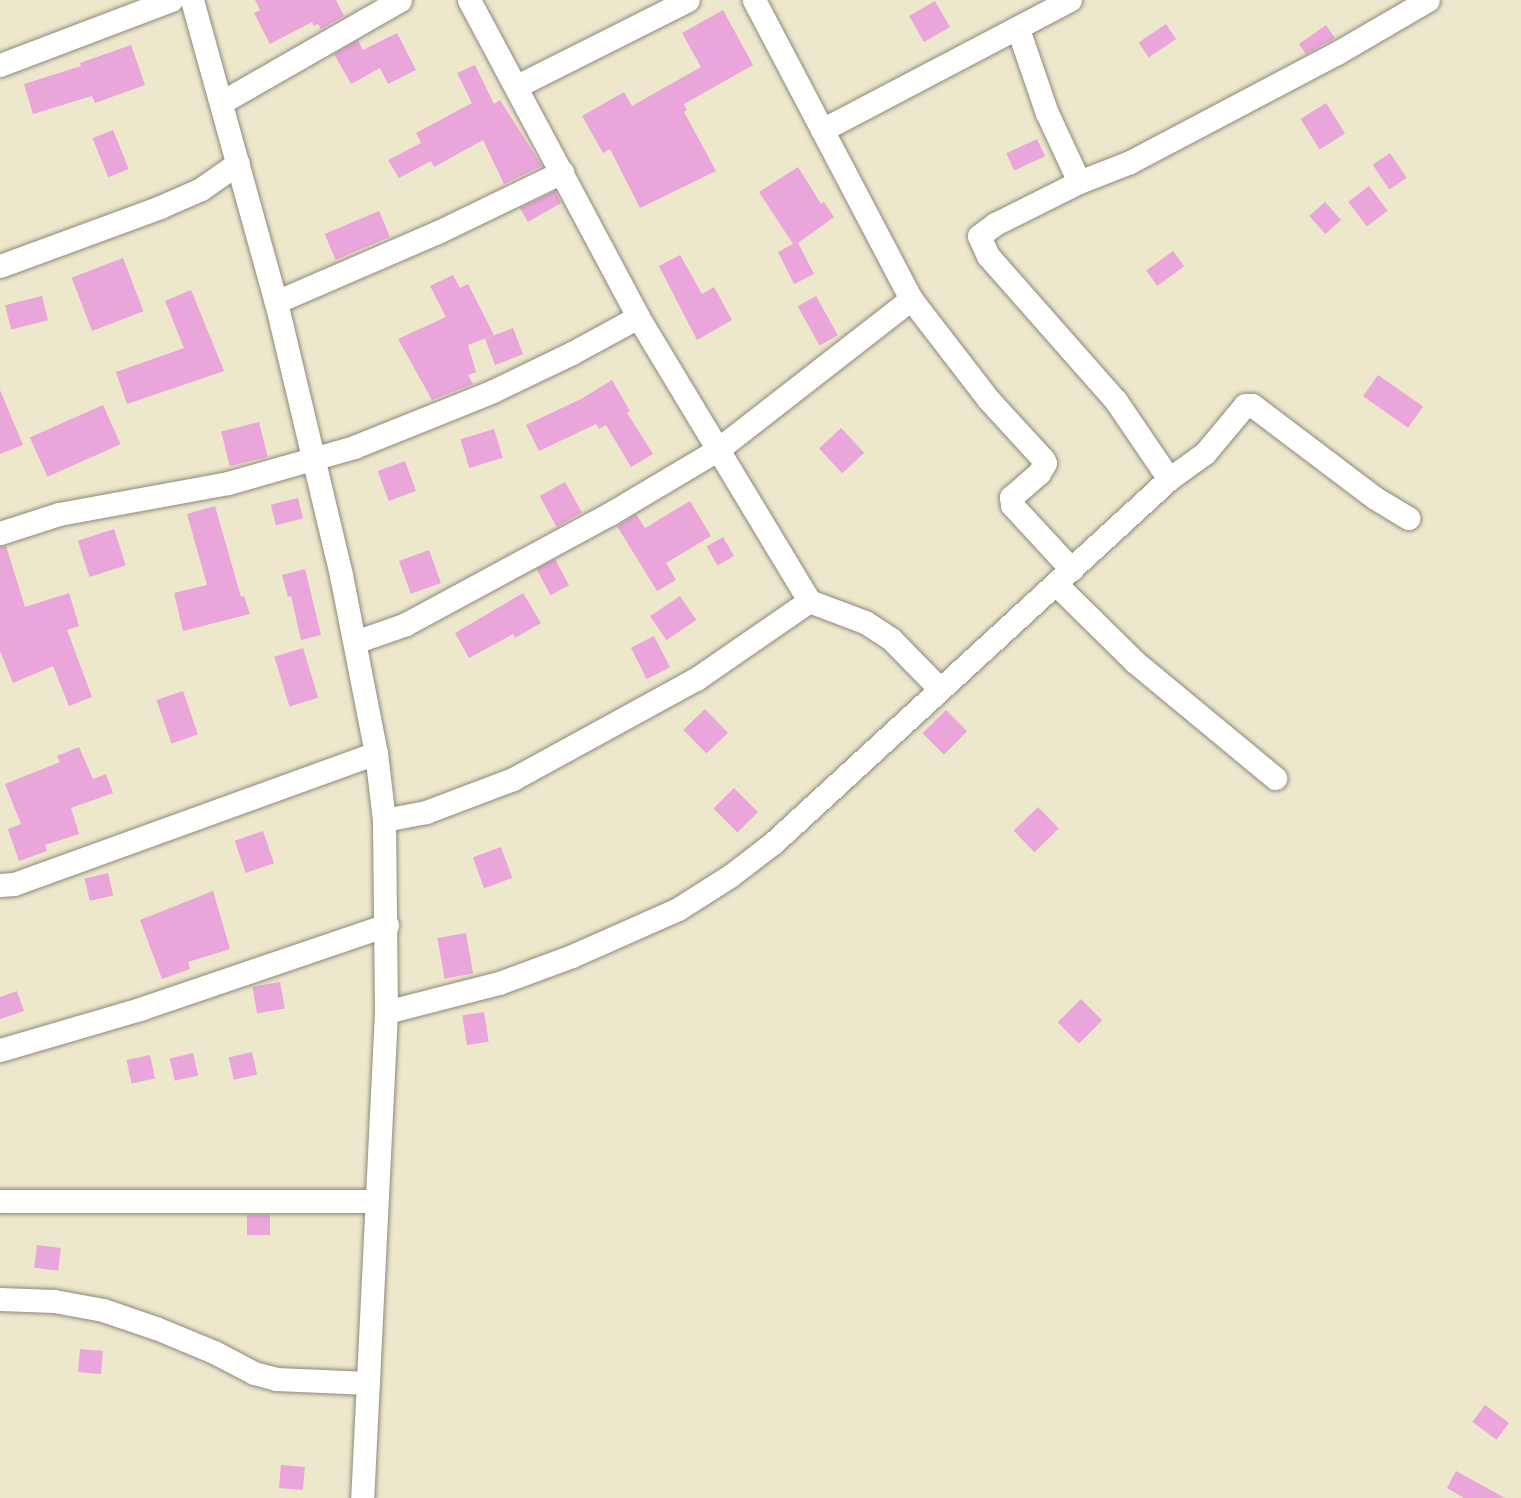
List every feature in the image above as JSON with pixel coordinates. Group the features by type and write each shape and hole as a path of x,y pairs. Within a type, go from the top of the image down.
{"street":[{"path":"0,65 171,0"},
{"path":"192,0 276,302 313,460 355,642 376,753 384,820 386,1012 374,1201 362,1498"},
{"path":"222,102 400,0"},
{"path":"468,0 517,86 638,317 809,601 865,622 891,639 939,688"},
{"path":"517,86 688,0"},
{"path":"754,0 863,214 911,299 988,399 1044,458 1045,463 1039,473 1014,493 1011,501 1014,510 1064,577 1135,662 1275,778"},
{"path":"822,130 1070,0"},
{"path":"1169,479 1100,381 981,246 979,236 984,229 1079,182 1130,162 1337,53 1428,0"},
{"path":"1018,29 1047,113 1079,182"},
{"path":"0,266 160,207 201,189 238,163"},
{"path":"276,302 438,232 562,172"},
{"path":"355,642 406,624 611,513 717,450 911,299"},
{"path":"0,533 59,514 228,483 313,460 405,429 493,391 638,317"},
{"path":"386,1012 499,983 628,934 678,909 773,843 1169,479 1205,453 1242,409 1252,405 1375,498 1408,517"},
{"path":"384,820 426,813 513,779 695,679 809,601"},
{"path":"0,886 26,880 376,753"},
{"path":"0,1050 140,1009 387,925"},
{"path":"0,1201 374,1201"},
{"path":"0,1299 34,1299 103,1310 156,1328 214,1352 254,1373 276,1379 368,1383"}],"building":[{"path":"255,0 336,0 344,16 321,29 318,24 314,26 312,22 270,44 254,13 260,10"},
{"path":"935,1 950,27 924,42 909,16"},
{"path":"723,10 753,65 684,104 687,110 684,112 716,171 640,208 610,149 603,153 582,116 624,92 632,106 701,67 682,33"},
{"path":"1166,24 1176,39 1149,57 1139,42"},
{"path":"1326,25 1335,38 1306,54 1299,44"},
{"path":"397,33 416,70 388,84 380,68 351,84 334,54 358,40 363,50"},
{"path":"131,45 145,85 95,103 92,96 33,114 24,84 81,66 80,63"},
{"path":"475,65 494,104 500,100 542,166 504,184 483,140 434,167 431,161 399,178 388,160 421,143 416,133 472,103 457,73"},
{"path":"1326,103 1345,134 1320,149 1301,119"},
{"path":"113,130 129,169 108,177 93,138"},
{"path":"1037,139 1045,156 1014,171 1006,153"},
{"path":"1390,153 1407,178 1389,190 1373,165"},
{"path":"798,167 821,204 824,202 834,217 798,243 814,274 794,284 778,252 793,244 759,192"},
{"path":"1369,186 1388,211 1367,226 1348,202"},
{"path":"555,191 561,203 528,222 520,208"},
{"path":"1325,202 1341,220 1325,234 1309,216"},
{"path":"379,211 390,237 336,260 325,234"},
{"path":"1173,251 1184,266 1157,286 1146,270"},
{"path":"680,255 702,294 714,287 732,320 697,340 659,266"},
{"path":"123,258 143,311 92,331 72,278"},
{"path":"453,275 460,288 468,284 494,335 468,345 476,372 468,375 473,384 432,400 398,339 446,317 430,286"},
{"path":"191,290 224,371 127,404 116,372 184,348 165,301"},
{"path":"42,296 48,320 11,329 5,305"},
{"path":"816,296 838,335 819,346 798,306"},
{"path":"513,328 523,354 495,365 485,339"},
{"path":"1378,375 1423,407 1408,428 1363,396"},
{"path":"612,380 630,411 627,413 653,454 631,467 606,425 599,429 596,424 539,451 526,425 581,399"},
{"path":"0,390 23,445 0,454"},
{"path":"103,405 120,444 47,477 30,438"},
{"path":"259,422 268,457 230,466 221,431"},
{"path":"841,428 864,453 842,473 819,448"},
{"path":"494,429 503,458 469,468 461,439"},
{"path":"405,461 416,491 389,501 378,471"},
{"path":"565,482 582,513 557,527 540,496"},
{"path":"298,498 303,518 276,525 271,505"},
{"path":"690,501 711,536 666,563 676,580 657,591 617,526 636,514 645,528"},
{"path":"215,506 241,597 244,596 250,614 183,631 174,593 207,585 187,514"},
{"path":"114,529 126,565 90,577 78,541"},
{"path":"723,537 734,556 718,566 707,546"},
{"path":"6,546 25,607 69,593 79,626 67,630 92,697 69,706 53,666 13,683 0,651 0,547"},
{"path":"429,550 441,583 411,594 399,561"},
{"path":"555,559 569,585 551,595 536,569"},
{"path":"305,569 321,635 301,640 291,596 288,597 282,575"},
{"path":"523,593 541,623 515,638 513,634 469,658 455,633"},
{"path":"680,596 696,620 666,640 650,616"},
{"path":"654,636 670,667 647,679 631,648"},
{"path":"303,648 318,698 290,706 274,657"},
{"path":"183,691 198,734 172,744 157,700"},
{"path":"705,709 728,733 706,754 683,730"},
{"path":"946,710 967,731 944,755 923,733"},
{"path":"79,747 93,779 106,774 113,793 71,808 79,834 45,845 47,851 19,861 8,829 21,824 5,784 60,762 57,756"},
{"path":"734,788 758,812 738,833 713,809"},
{"path":"1038,807 1059,829 1034,852 1014,831"},
{"path":"263,831 274,863 246,873 235,841"},
{"path":"501,847 512,878 484,888 473,857"},
{"path":"108,873 113,895 90,901 85,878"},
{"path":"213,891 230,949 188,962 190,969 162,979 140,920"},
{"path":"466,933 473,973 445,978 437,938"},
{"path":"280,982 285,1009 257,1013 252,987"},
{"path":"17,991 24,1011 0,1019 0,997"},
{"path":"1081,999 1102,1020 1079,1044 1058,1022"},
{"path":"484,1012 489,1042 467,1045 462,1015"},
{"path":"252,1052 257,1074 234,1080 229,1057"},
{"path":"193,1053 198,1075 175,1081 170,1058"},
{"path":"150,1055 155,1078 132,1083 127,1060"},
{"path":"247,1215 270,1215 270,1235 247,1235"},
{"path":"37,1245 61,1248 58,1271 34,1268"},
{"path":"80,1349 103,1351 101,1374 78,1372"},
{"path":"1485,1405 1509,1423 1496,1440 1472,1422"},
{"path":"281,1465 305,1467 303,1490 279,1488"},
{"path":"1456,1471 1505,1498 1464,1498 1447,1488"}]}
